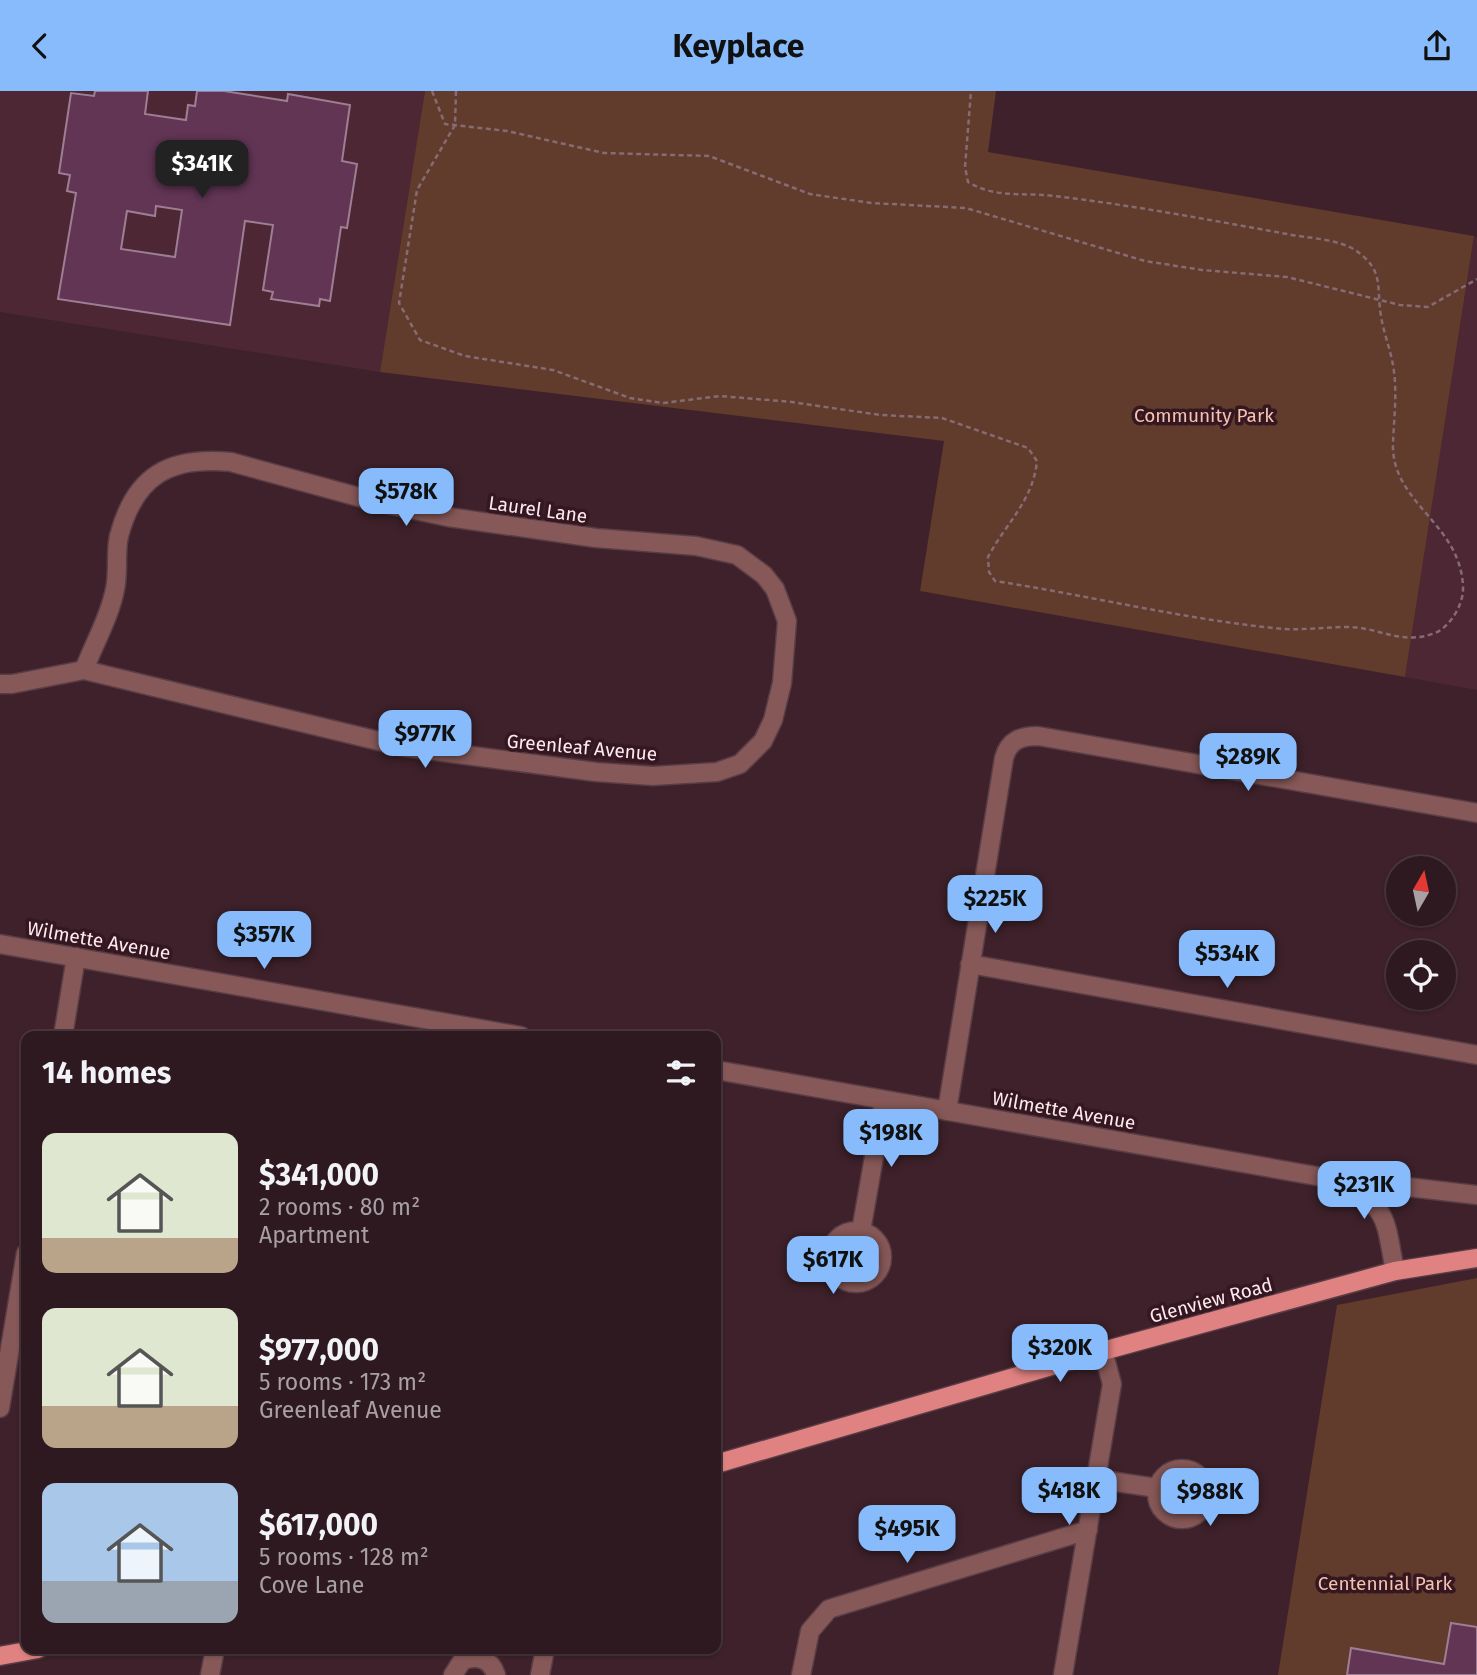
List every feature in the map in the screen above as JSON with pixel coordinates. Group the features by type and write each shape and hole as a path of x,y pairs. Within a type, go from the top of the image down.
{"main road":[{"name":"Glenview Road","path":"721,1463 1103,1351 1395,1272 1477,1258"},
{"path":"0,1656 21,1652"}],"street":[{"name":"Laurel Lane","path":"84,670 115,591 119,536 136,494 149,477 166,469 207,460 230,463 377,502 448,517 596,538 696,546 737,555 764,575 783,605 788,638 782,683"},
{"name":"Greenleaf Avenue","path":"0,684 84,670 404,747 530,766 653,776 704,774 740,764 763,741 773,720 782,683"},
{"path":"947,1111 1004,758 1019,738 1038,736 1477,813"},
{"name":"Wilmette Avenue","path":"0,944 488,1031"},
{"path":"64,1031 76,957"},
{"path":"971,964 1477,1055"},
{"name":"Wilmette Avenue","path":"721,1071 1322,1177 1477,1195"},
{"path":"861,1231 884,1100"},
{"name":"Wilmette Avenue","path":"1322,1177 1372,1200 1380,1209 1395,1272"},
{"path":"0,1408 21,1283"},
{"path":"1063,1675 1112,1384 1103,1351"},
{"path":"1096,1479 1157,1488"},
{"path":"801,1675 810,1631 829,1609 1088,1530"},
{"path":"210,1675 214,1654"},
{"path":"540,1675 544,1654"},
{"path":"453,1675 462,1661 476,1657 489,1663 496,1675"}],"path":[{"path":"432,91 445,124 507,131 604,153 709,156 810,194 871,203 966,208 1145,261 1202,270 1287,277 1380,301 1428,307 1477,279"},
{"path":"456,91 455,125 416,190 399,303 420,340 465,356 553,370 630,398 663,403 720,396 792,402 880,415 942,418 1028,449 1037,461 1035,478 1028,499 988,557 989,572 995,581 1230,623 1314,630 1349,627 1372,630 1396,639 1438,632 1456,614 1464,589 1455,552 1447,536 1406,491 1392,450 1394,373 1380,315 1380,282 1368,260 1351,247 1183,215 1051,195 1003,195 976,186 968,182 965,167 971,91"}],"shaded area":[{"path":"0,91 425,91 380,372 0,312"},
{"path":"1474,236 1477,237 1477,690 1405,677"}],"green space":[{"name":"Community Park","path":"425,91 996,91 988,152 1474,236 1405,677 920,591 944,441 380,372"},
{"name":"Centennial Park","path":"1477,1278 1477,1675 1278,1675 1337,1305"}],"building":[{"path":"95,91 148,91 145,114 186,120 188,105 195,106 197,91 224,91 287,101 288,94 350,105 342,161 357,164 347,228 341,227 330,301 320,299 319,306 271,299 273,292 263,290 273,225 245,221 230,325 58,299 76,193 67,191 70,175 59,173 71,93 94,96","holes":["156,206 182,210 175,257 121,249 127,211 155,216"]},
{"path":"1451,1623 1477,1627 1477,1675 1347,1675 1351,1648 1444,1664"}]}
